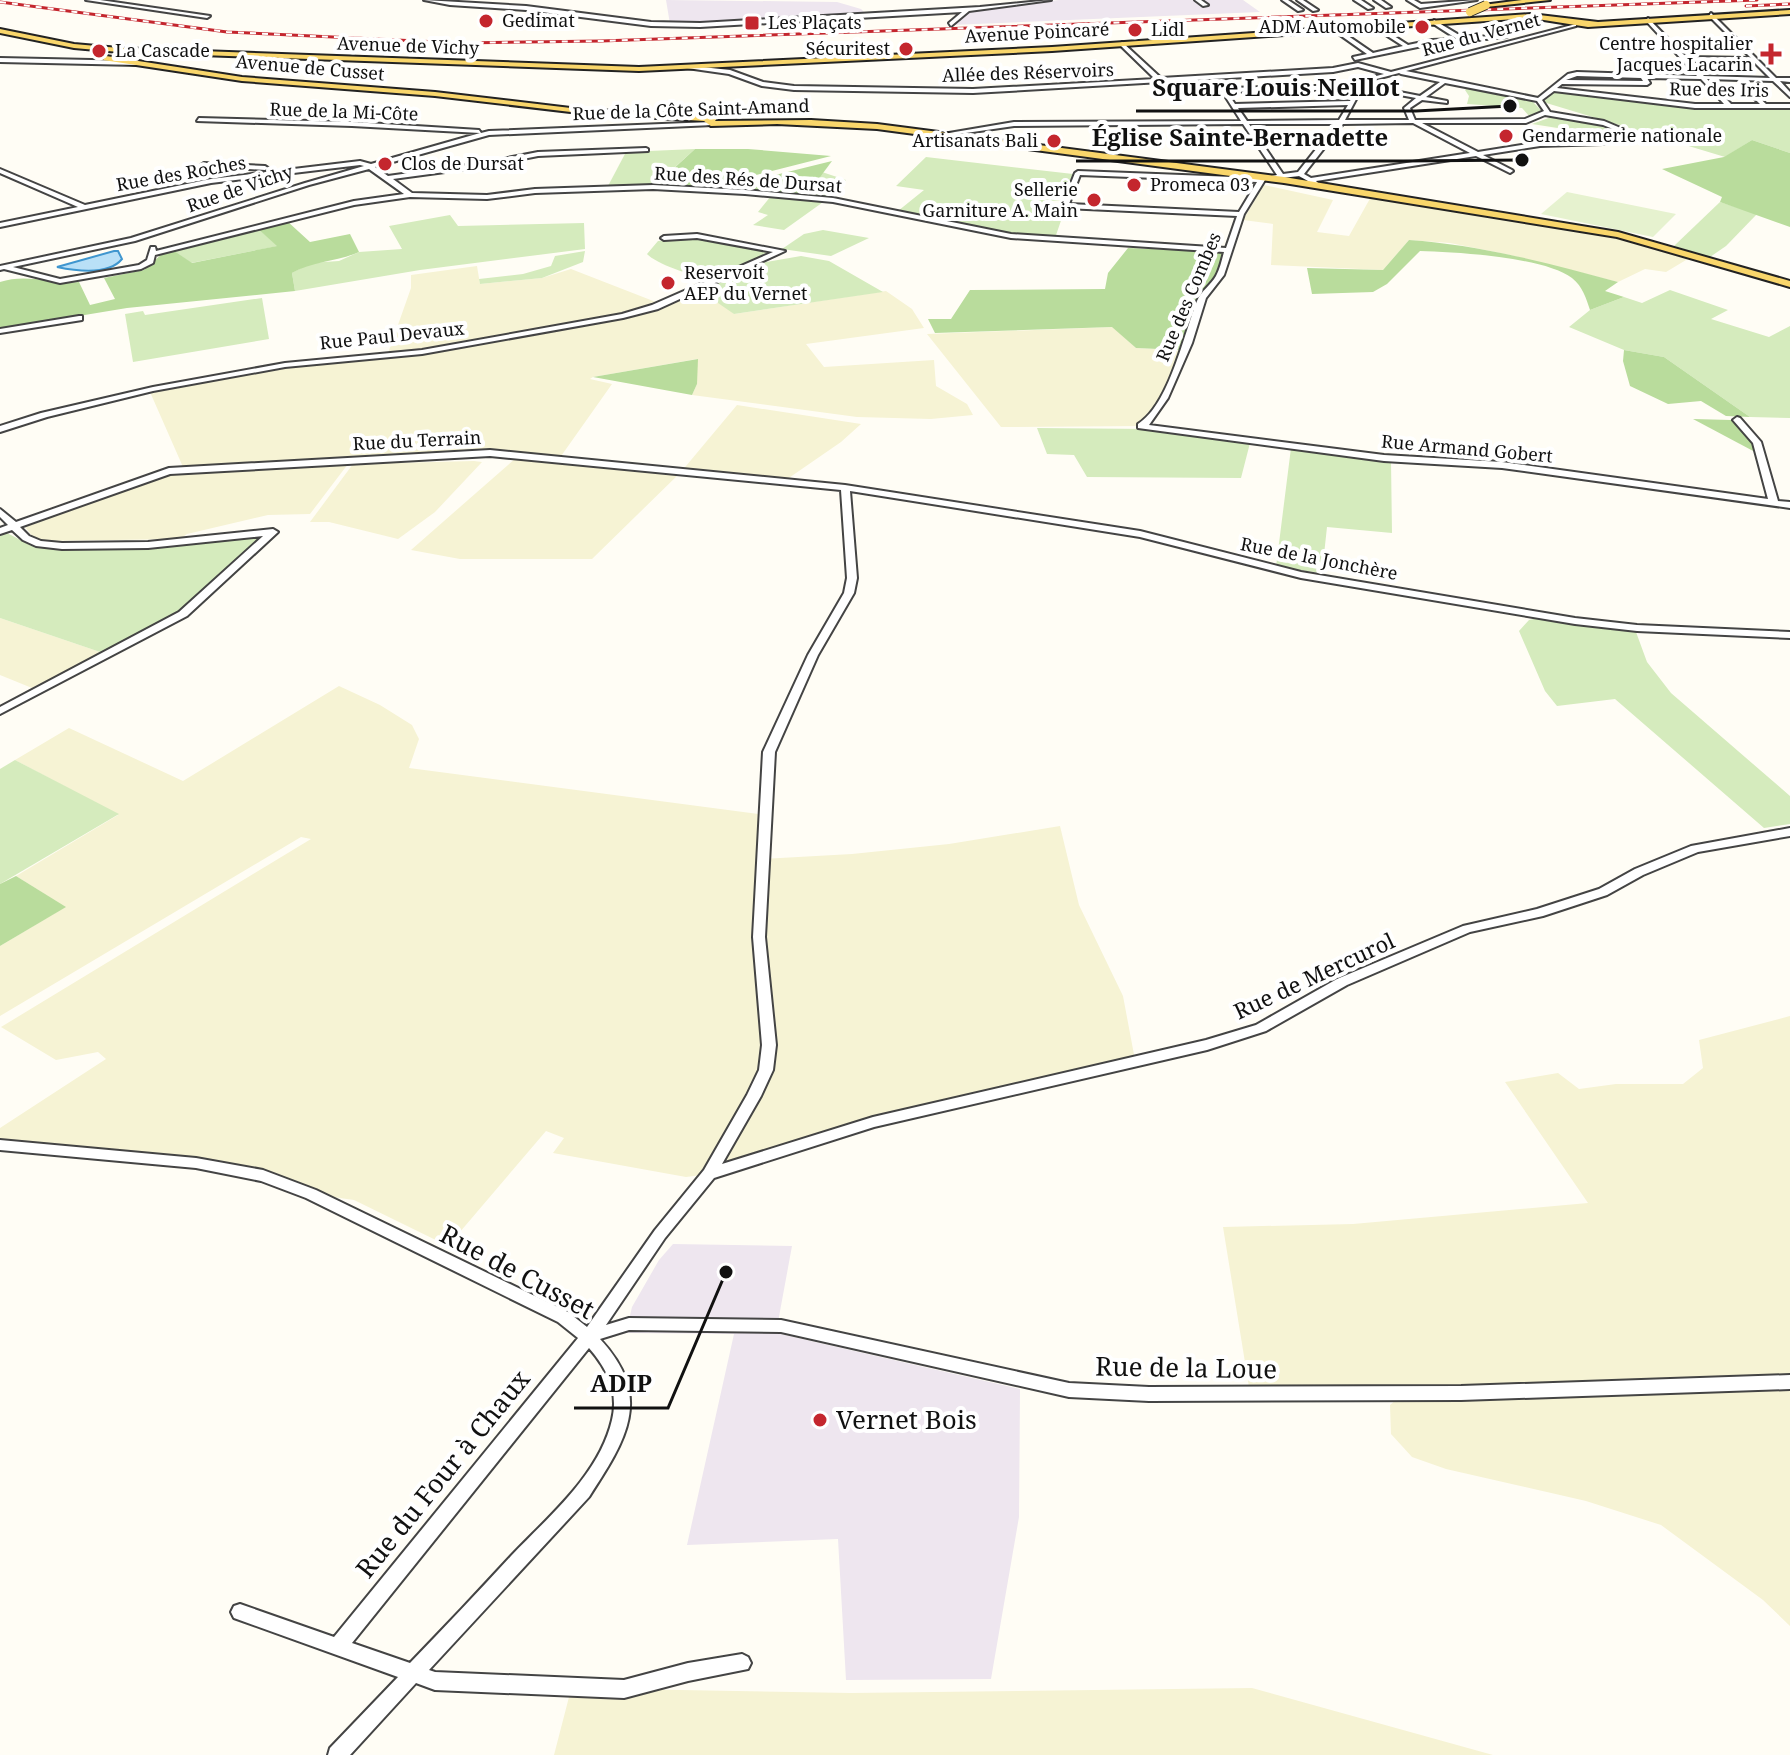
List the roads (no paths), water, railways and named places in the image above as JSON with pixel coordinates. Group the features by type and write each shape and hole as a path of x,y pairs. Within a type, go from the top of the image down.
{"main road":[{"path":"1466,19 1486,5 1547,0"},
{"path":"1571,24 1790,12"},
{"name":"Avenue Poincaré","path":"816,59 1122,44 1466,19 1549,18 1571,24"},
{"name":"Avenue de Vichy","path":"0,31 83,47 586,69 816,59"},
{"name":"Avenue de Cusset","path":"83,47 76,53 242,79 708,121"},
{"name":"Rue de la Côte Saint-Amand","path":"708,121 822,122 932,134 952,133 975,139 1314,181 1377,194"},
{"path":"1273,177 1618,235 1790,284"}],"street":[{"path":"89,0 207,16"},
{"path":"427,0 549,10 638,23 700,25 968,9 1048,0"},
{"path":"1198,0 1205,5"},
{"path":"1285,0 1300,10"},
{"path":"1300,0 1315,10"},
{"path":"1357,0 1370,8"},
{"path":"1377,0 1388,7"},
{"path":"1410,0 1420,6 1474,0"},
{"path":"951,24 968,9"},
{"path":"1711,15 1790,95"},
{"path":"1648,20 1729,106"},
{"path":"1435,23 1463,40"},
{"name":"Rue du Vernet","path":"1359,86 1367,79 1571,24"},
{"path":"1377,27 1407,47"},
{"path":"1336,30 1370,53"},
{"path":"1355,58 1370,53 1463,40 1528,38"},
{"path":"1122,44 1160,80"},
{"path":"1685,59 1755,60"},
{"path":"0,60 137,63"},
{"name":"Allée des Réservoirs","path":"683,67 730,72 762,84 812,89 973,91 1316,71 1358,65 1389,73"},
{"path":"1316,71 1359,86 1445,102"},
{"path":"1398,71 1539,100 1547,111 1545,113"},
{"path":"1539,100 1561,82 1647,83 1642,74 1790,80"},
{"path":"1214,77 1245,123 1273,177"},
{"path":"1444,81 1407,108 1413,121 1510,171"},
{"path":"1223,90 1359,86"},
{"path":"1300,174 1340,121 1359,86"},
{"path":"1744,86 1764,105"},
{"name":"Rue des Iris","path":"1553,89 1686,106 1790,106"},
{"path":"1233,106 1351,103"},
{"path":"952,133 1001,125 1526,121 1545,113 1604,123 1622,132 1614,139 1603,142 1540,144 1435,158 1314,181 1300,174 1273,177 1078,173 1061,206 1241,214"},
{"name":"Rue de la Mi-Côte","path":"199,120 352,124 489,133"},
{"name":"Rue de la Côte Saint-Amand","path":"489,133 708,121"},
{"name":"Rue de Vichy","path":"1,267 155,234 369,165 489,133"},
{"path":"388,178 538,154 646,150"},
{"path":"204,165 289,170"},
{"path":"369,165 410,195"},
{"name":"Rue des Roches","path":"0,225 211,181 289,170 369,165"},
{"path":"0,171 82,206"},
{"name":"Rue des Combes","path":"1141,426 1149,421 1164,398 1188,343 1202,298 1220,275 1241,214 1273,177"},
{"name":"Rue des Rés de Dursat","path":"1,267 47,280 75,281 141,267 150,261 152,254 354,203 410,195 487,197 535,191 653,187 833,200 1020,237 1229,250"},
{"path":"152,254 155,234"},
{"name":"Rue Paul Devaux","path":"0,429 44,415 153,389 257,370 324,359 422,352 623,316 655,307 781,251 697,236 664,238"},
{"path":"0,331 79,318"},
{"path":"1737,420 1757,442 1774,503"},
{"name":"Rue Armand Gobert","path":"1141,426 1384,458 1502,465 1790,505"},
{"name":"Rue du Terrain","path":"0,531 169,471 476,454 845,488"},
{"name":"Rue de la Jonchère","path":"845,488 1140,534 1301,575 1575,621 1637,628 1790,635"},
{"name":"Rue du Four à Chaux","path":"338,1646 589,1336 660,1234 709,1174 766,1070 769,1045 759,937 759,894 769,752 813,655 849,593 852,578 845,488"},
{"path":"0,512 26,538 39,544 62,546 148,545 273,532 183,614 0,711"},
{"name":"Rue de Mercurol","path":"709,1174 873,1122 1207,1045 1261,1028 1342,982 1467,929 1539,913 1603,892 1639,872 1695,849 1790,832"},
{"name":"Rue de Cusset","path":"0,1145 196,1163 263,1176 311,1194 549,1310 589,1336 612,1360 623,1392 622,1420 608,1455 583,1492 337,1755"},
{"name":"Rue de la Loue","path":"589,1336 629,1324 781,1326 1069,1390 1149,1394 1461,1393 1790,1382"},
{"path":"240,1612 435,1681 624,1689 688,1672 742,1663"}],"water":[{"path":"118,251 122,259 109,268 82,271 57,267"}],"railway":[{"path":"0,2 227,32 460,43 601,41 1757,0"},
{"path":"1746,6 1790,4"}],"place":[{"name":"Gedimat","path":"486,21"},
{"name":"Les Plaçats","path":"752,23"},
{"name":"ADM Automobile","path":"1422,27"},
{"name":"Lidl","path":"1135,30"},
{"name":"Sécuritest","path":"906,49"},
{"name":"La Cascade","path":"99,51"},
{"name":"Centre hospitalier Jacques Lacarin","path":"1771,54"},
{"name":"Square Louis Neillot","path":"1510,106"},
{"name":"Gendarmerie nationale","path":"1506,136"},
{"name":"Artisanats Bali","path":"1054,141"},
{"name":"Église Sainte-Bernadette","path":"1522,160"},
{"name":"Clos de Dursat","path":"385,164"},
{"name":"Promeca 03","path":"1134,185"},
{"name":"Sellerie Garniture A. Main","path":"1094,200"},
{"name":"Reservoit AEP du Vernet","path":"668,283"},
{"name":"ADIP","path":"726,1272"},
{"name":"Vernet Bois","path":"820,1420"}]}
